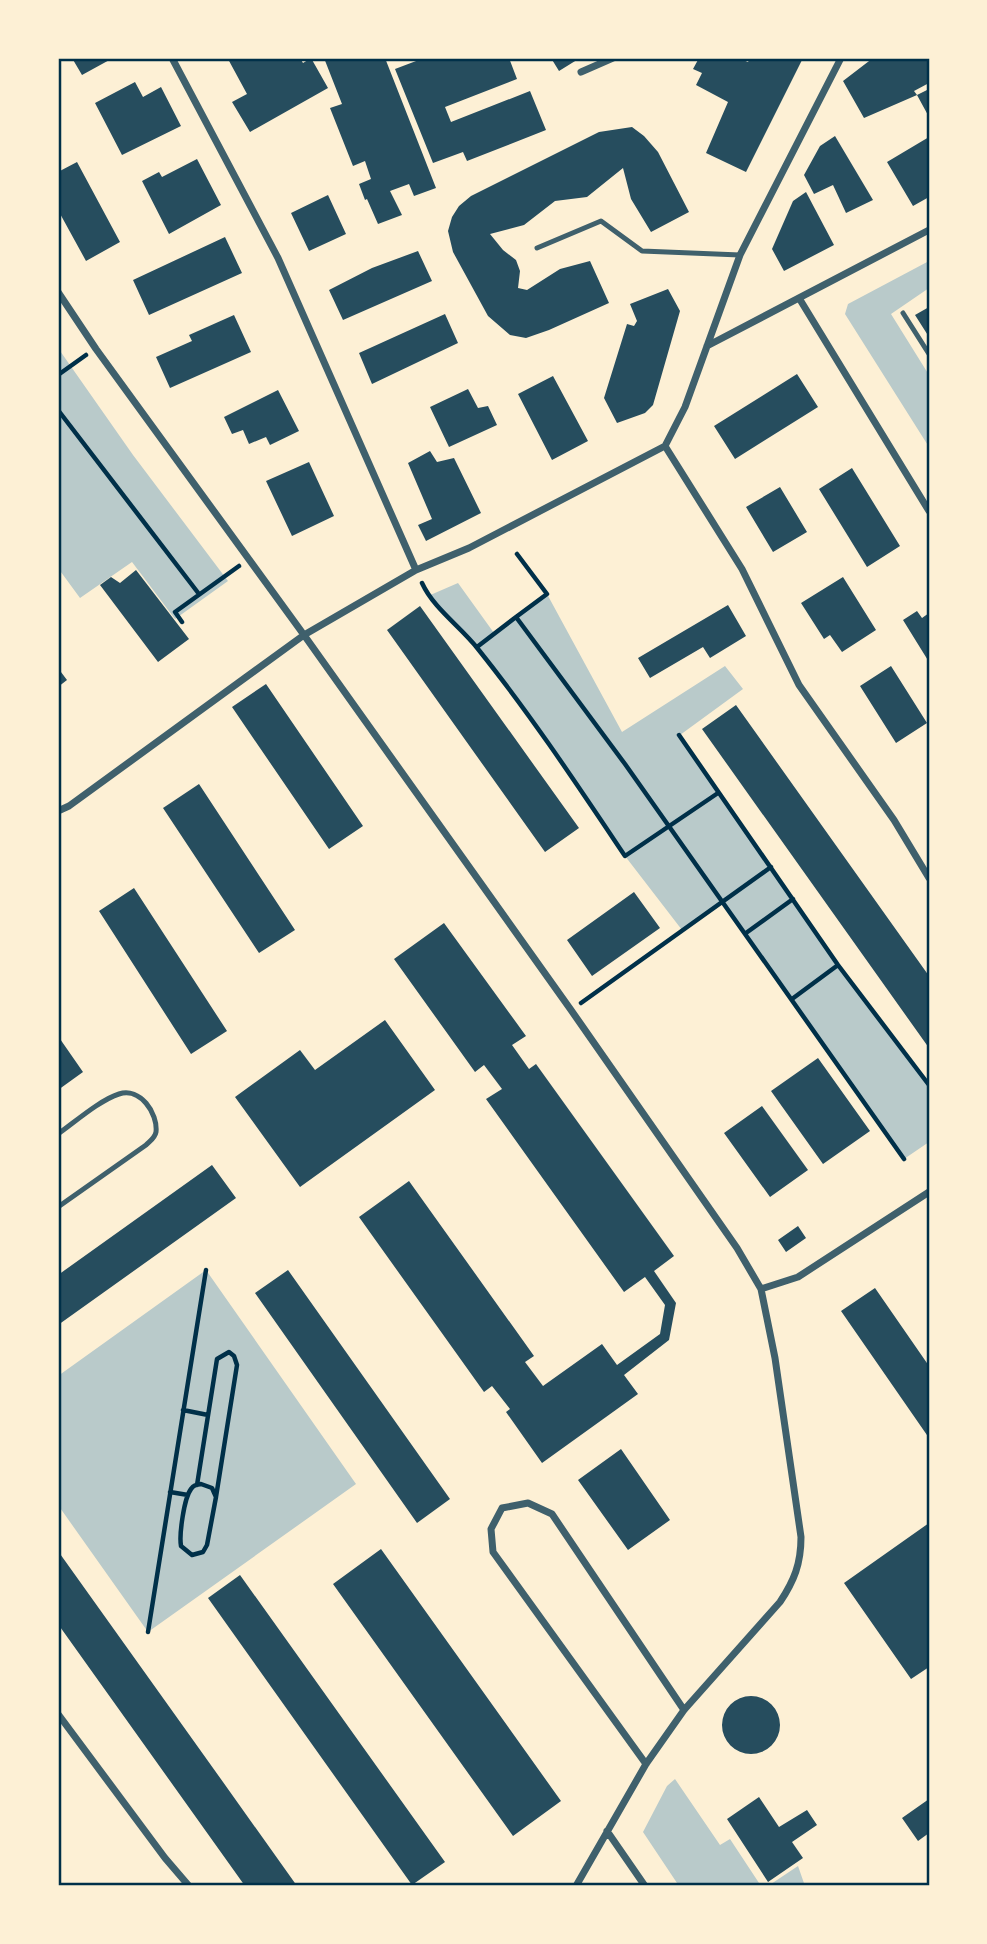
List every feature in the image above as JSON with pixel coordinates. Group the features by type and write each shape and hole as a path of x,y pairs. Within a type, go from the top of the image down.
{"street":[{"path":"172,58 278,258 416,569"},
{"path":"581,72 613,58"},
{"path":"58,811 69,806 304,635 416,569 469,548 665,446 685,407 740,255 841,58"},
{"path":"706,347 929,230"},
{"path":"58,292 96,349 571,1010 737,1248 761,1289 775,1358 801,1538 799,1565 790,1588 780,1602 684,1710 646,1764 576,1886"},
{"path":"799,298 929,511"},
{"path":"665,446 742,569 799,685 894,820 929,878"},
{"path":"920,495 929,489"},
{"path":"761,1289 798,1277 929,1192"},
{"path":"646,1764 493,1552 491,1529 502,1508 527,1503 552,1514 684,1710"},
{"path":"58,1714 165,1858 189,1886"},
{"path":"607,1830 645,1886"}],"lane":[{"path":"537,248 601,221 642,251 740,255"},
{"path":"903,313 929,354"},
{"path":"58,1134 121,1093 133,1094 144,1101 153,1112 156,1131 146,1145 58,1207"}],"path":[{"path":"58,375 96,349"},
{"path":"58,410 200,594"},
{"path":"477,647 547,594 517,554"},
{"path":"182,622 175,612 248,559"},
{"path":"416,569 428,596 477,647 625,856 718,793"},
{"path":"516,617 746,933 904,1159"},
{"path":"679,735 838,965 929,1085"},
{"path":"571,1010 771,867"},
{"path":"746,933 793,899"},
{"path":"792,999 838,965"},
{"path":"148,1632 206,1270"},
{"path":"197,1485 217,1359 229,1352 234,1356 237,1365 216,1497 207,1545 203,1552 192,1555 181,1546 180,1538 190,1490 197,1485 207,1485 216,1492 216,1497"},
{"path":"184,1410 208,1415"},
{"path":"170,1492 188,1495"}],"shaded area":[{"path":"929,261 929,288 891,314 929,375 929,447 845,314 848,304"},
{"path":"58,348 133,455 228,581 175,619 132,562 80,598 58,568"},
{"path":"458,583 494,633 547,594 622,732 725,666 743,689 680,735 838,965 929,1085 929,1142 904,1159 723,902 682,930 625,856 582,791 477,647 428,596"},
{"path":"206,1270 356,1484 148,1632 58,1505 58,1376"},
{"path":"675,1779 720,1845 730,1839 761,1886 679,1886 643,1832 667,1786"},
{"path":"798,1866 805,1886 768,1886"}],"building":[{"path":"72,58 113,58 82,75"},
{"path":"300,58 303,63 311,58 328,88 250,132 232,102 247,94 228,59"},
{"path":"324,58 385,58 436,188 414,196 409,184 390,191 402,215 378,224 367,199 365,200 359,184 371,179 365,161 353,166 330,108 342,104"},
{"path":"424,58 509,58 517,79 445,107 451,122 530,91 546,130 467,161 463,152 433,163 395,69"},
{"path":"551,58 580,58 559,71"},
{"path":"699,58 738,58 748,62 750,58 803,58 746,172 706,153 728,102 696,85 702,73 693,69"},
{"path":"873,58 929,58 929,83 914,91 917,95 864,118 843,81"},
{"path":"135,82 143,97 161,87 181,126 122,155 95,103"},
{"path":"929,89 929,117 917,95"},
{"path":"632,127 658,152 689,212 651,232 631,199 623,168 587,197 555,201 524,225 490,234 503,250 516,260 520,271 518,288 527,290 560,269 590,261 609,303 526,338 510,335 488,316 453,252 448,231 452,217 459,206 471,196 599,132"},
{"path":"835,136 873,200 846,213 833,185 814,194 804,175 820,146"},
{"path":"929,137 929,197 913,206 887,162"},
{"path":"197,159 221,205 169,234 142,181 159,172 162,177"},
{"path":"77,162 120,242 86,261 58,210 58,172"},
{"path":"806,192 834,245 784,271 772,249 793,201"},
{"path":"328,195 346,234 309,251 291,213"},
{"path":"225,237 242,273 149,315 133,280"},
{"path":"418,251 432,281 343,320 329,290 372,268"},
{"path":"668,289 680,311 653,405 645,413 617,423 604,398 627,324 634,326 637,321 630,304"},
{"path":"929,307 929,337 915,315"},
{"path":"445,314 458,343 372,384 359,353"},
{"path":"234,315 251,352 170,388 156,357 192,341 189,335"},
{"path":"797,374 818,407 735,459 714,426"},
{"path":"553,376 588,441 552,460 518,394"},
{"path":"468,389 478,408 488,406 497,425 449,447 430,407"},
{"path":"278,390 299,431 270,445 266,437 249,444 243,430 232,434 224,417"},
{"path":"430,451 437,462 454,458 481,513 426,541 418,525 432,519 408,463"},
{"path":"309,462 334,516 292,536 266,481"},
{"path":"852,468 900,546 867,567 819,489"},
{"path":"780,487 807,532 773,552 746,507"},
{"path":"136,570 189,639 158,662 100,585 111,577 120,583"},
{"path":"843,577 876,630 842,652 830,635 824,639 801,603"},
{"path":"728,605 746,636 710,658 703,647 650,678 638,658"},
{"path":"420,606 579,828 545,852 387,630"},
{"path":"917,611 922,618 929,613 929,662 903,620"},
{"path":"891,666 927,723 896,743 860,686"},
{"path":"58,668 67,680 58,687"},
{"path":"266,684 363,826 329,849 232,707"},
{"path":"736,705 929,976 929,1048 702,729"},
{"path":"199,784 295,930 259,953 163,808"},
{"path":"134,888 227,1031 191,1054 99,911"},
{"path":"634,892 660,928 592,976 567,940"},
{"path":"444,923 526,1036 512,1045 529,1069 536,1064 674,1256 654,1271 676,1303 669,1340 624,1375 638,1394 542,1463 506,1412 510,1409 492,1386 484,1392 359,1217 409,1181 534,1356 525,1362 543,1386 602,1344 617,1365 660,1334 665,1305 645,1277 624,1292 486,1099 502,1089 484,1065 475,1072 394,959"},
{"path":"385,1020 435,1090 300,1187 235,1097 300,1050 315,1070"},
{"path":"58,1036 83,1072 58,1090"},
{"path":"818,1058 870,1131 823,1164 771,1091"},
{"path":"762,1106 808,1170 770,1197 724,1133"},
{"path":"212,1165 236,1198 58,1325 58,1275"},
{"path":"798,1226 806,1238 786,1252 778,1240"},
{"path":"288,1270 450,1499 417,1523 255,1293"},
{"path":"875,1288 929,1366 929,1438 841,1311"},
{"path":"621,1449 670,1520 628,1550 578,1480"},
{"path":"929,1523 929,1667 911,1679 844,1583"},
{"path":"381,1549 561,1801 513,1836 333,1584"},
{"path":"58,1551 297,1886 245,1886 58,1624"},
{"path":"240,1575 445,1862 412,1885 208,1598"},
{"path":"745,1696 757,1696 772,1704 780,1719 780,1731 772,1746 757,1754 745,1754 730,1746 722,1731 722,1719 730,1704"},
{"path":"759,1797 779,1827 807,1810 817,1825 792,1842 803,1858 768,1882 727,1819"},
{"path":"929,1799 929,1833 918,1841 902,1818"}]}
